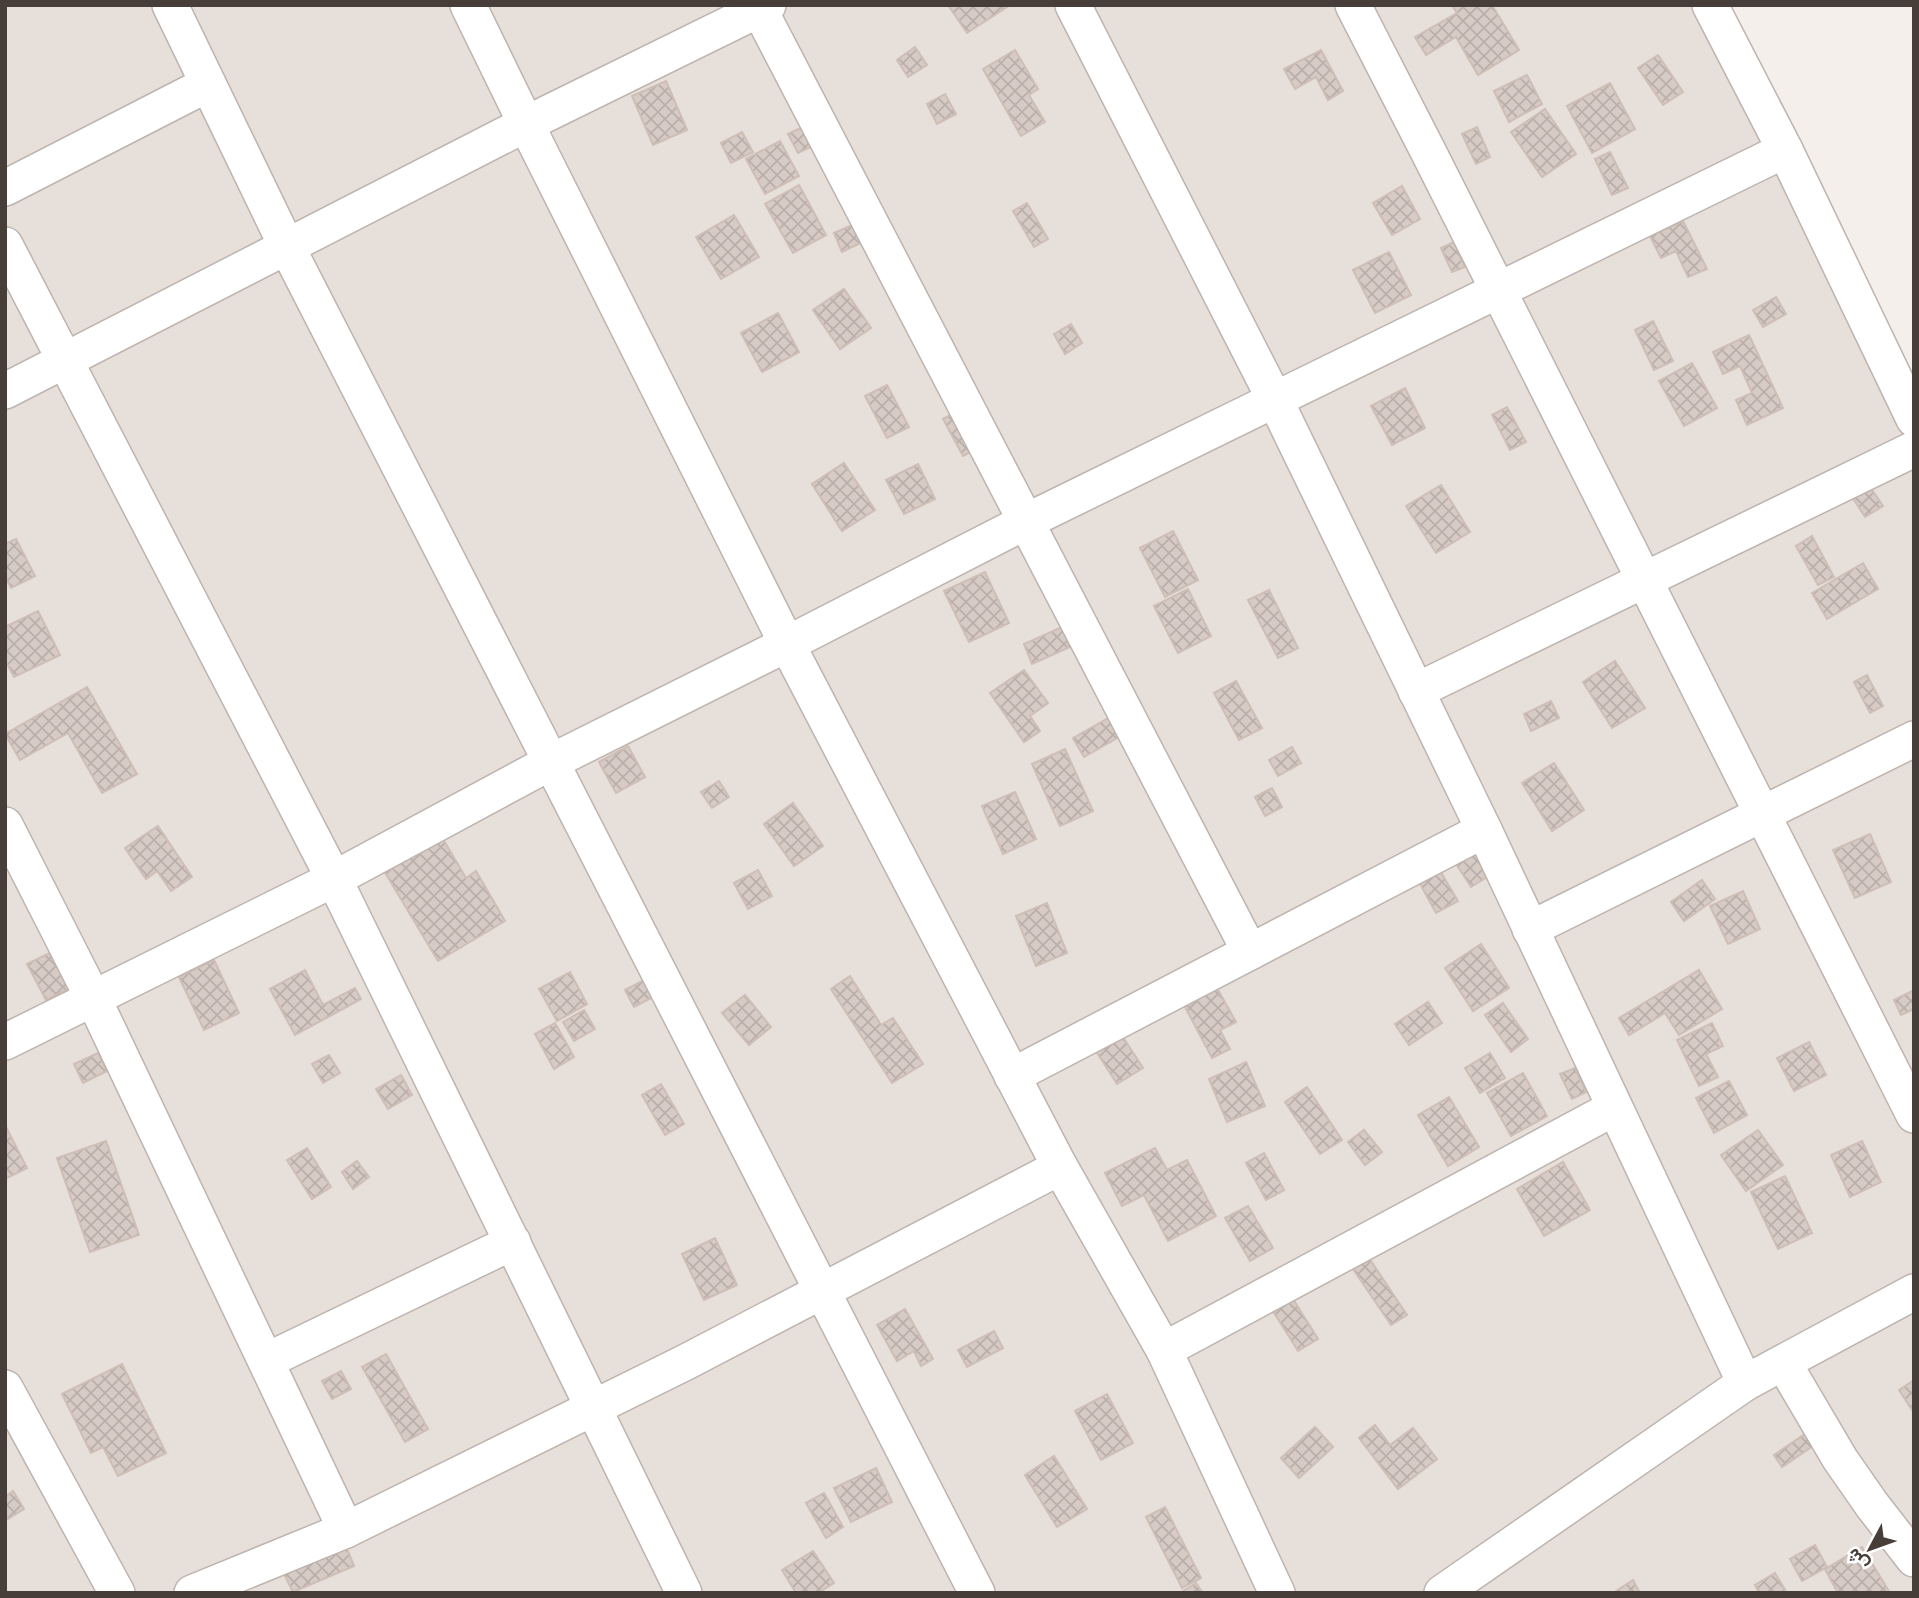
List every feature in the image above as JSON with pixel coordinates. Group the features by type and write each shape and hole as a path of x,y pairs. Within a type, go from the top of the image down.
{"street":[{"path":"170,5 287,247 977,1593"},
{"path":"468,5 787,644 1060,1167 1164,1350 1277,1593"},
{"path":"1073,5 1275,400 1484,830 1745,1383"},
{"path":"1353,5 1914,1115"},
{"path":"1710,5 1785,150 1914,419"},
{"path":"5,391 526,124 761,7 1250,953"},
{"path":"5,188 208,84"},
{"path":"5,1042 334,878 551,762 1025,522 1785,150"},
{"path":"5,245 334,878 684,1593"},
{"path":"1416,691 1914,449"},
{"path":"1530,929 1914,739"},
{"path":"5,825 93,998 346,1530"},
{"path":"1012,1076 1484,830"},
{"path":"1164,1350 1614,1108"},
{"path":"192,1593 346,1530 823,1291 1060,1167"},
{"path":"266,1361 513,1242"},
{"path":"1443,1593 1745,1383 1914,1292"},
{"path":"1784,1364 1840,1459 1914,1559"},
{"path":"5,1388 117,1593"}],"shaded area":[{"path":"5,5 1694,5 1914,422 1914,1593 5,1593"}],"building":[{"path":"948,5 1010,5 967,33"},
{"path":"1452,5 1492,5 1519,50 1478,75 1456,37 1426,55 1415,37 1457,13"},
{"path":"915,47 927,65 908,77 897,60"},
{"path":"1015,50 1038,89 1029,95 1045,122 1021,136 983,69"},
{"path":"1321,50 1343,91 1328,100 1316,77 1295,89 1284,69"},
{"path":"1658,55 1683,92 1663,105 1638,68"},
{"path":"1527,75 1542,104 1509,122 1494,91"},
{"path":"666,81 687,130 653,145 632,96"},
{"path":"1610,83 1635,129 1592,153 1567,106"},
{"path":"945,94 956,114 937,124 927,104"},
{"path":"1545,109 1576,154 1542,177 1511,132"},
{"path":"813,122 823,141 798,153 788,134"},
{"path":"1477,127 1490,157 1476,164 1462,134"},
{"path":"742,132 753,152 731,163 721,143"},
{"path":"780,141 799,176 765,194 746,159"},
{"path":"1610,152 1628,188 1612,195 1595,159"},
{"path":"799,185 826,235 793,253 765,204"},
{"path":"1402,186 1420,219 1392,235 1373,203"},
{"path":"1027,203 1048,239 1034,247 1013,211"},
{"path":"734,215 759,257 721,279 696,237"},
{"path":"861,221 869,239 842,252 834,233"},
{"path":"1683,221 1707,269 1688,277 1676,251 1661,258 1650,236"},
{"path":"1454,242 1465,267 1452,272 1441,248"},
{"path":"1389,252 1411,295 1375,313 1353,270"},
{"path":"844,289 871,328 840,349 813,310"},
{"path":"1776,297 1786,314 1763,327 1753,310"},
{"path":"778,313 799,352 762,372 741,333"},
{"path":"1653,321 1673,361 1654,370 1635,330"},
{"path":"1071,324 1082,343 1065,354 1054,334"},
{"path":"1749,335 1783,408 1747,425 1736,400 1752,393 1740,366 1723,374 1713,352"},
{"path":"1692,363 1717,408 1684,426 1659,381"},
{"path":"887,385 909,427 887,438 865,396"},
{"path":"1405,388 1425,428 1392,445 1371,406"},
{"path":"1507,407 1526,442 1510,450 1492,415"},
{"path":"954,413 975,450 963,456 943,419"},
{"path":"844,463 875,510 842,531 812,484"},
{"path":"918,464 935,499 904,514 886,480"},
{"path":"1866,481 1883,506 1865,517 1849,492"},
{"path":"1441,485 1470,532 1436,553 1406,506"},
{"path":"1173,531 1198,580 1165,597 1140,548"},
{"path":"1812,536 1834,577 1818,585 1796,546"},
{"path":"16,539 35,576 11,588 5,576 5,544"},
{"path":"1863,563 1878,589 1827,619 1812,593"},
{"path":"985,572 1009,623 969,642 944,591"},
{"path":"1188,589 1211,636 1178,653 1154,606"},
{"path":"1269,590 1298,648 1278,658 1248,600"},
{"path":"38,611 60,655 14,677 5,660 5,627"},
{"path":"1062,627 1070,647 1032,664 1024,644"},
{"path":"1615,661 1645,708 1612,728 1583,682"},
{"path":"1024,670 1048,703 1030,716 1040,731 1024,742 990,693"},
{"path":"1867,675 1883,706 1870,713 1854,682"},
{"path":"1236,681 1262,728 1239,740 1214,693"},
{"path":"87,687 137,774 102,793 68,733 20,760 5,734"},
{"path":"1551,701 1559,718 1531,731 1524,714"},
{"path":"1110,717 1121,736 1084,757 1073,738"},
{"path":"628,746 645,777 616,793 599,762"},
{"path":"1292,747 1301,763 1278,776 1269,760"},
{"path":"1065,749 1093,811 1060,826 1032,764"},
{"path":"1554,763 1584,810 1552,831 1522,783"},
{"path":"719,781 729,797 712,808 701,792"},
{"path":"1272,788 1282,807 1265,816 1255,797"},
{"path":"1015,792 1036,839 1003,854 982,806"},
{"path":"793,803 823,846 794,866 764,824"},
{"path":"158,826 192,877 171,891 157,871 146,879 125,848"},
{"path":"440,834 466,878 476,871 505,921 438,961 383,869"},
{"path":"1870,834 1891,882 1855,898 1833,850"},
{"path":"1479,835 1500,869 1471,887 1449,853"},
{"path":"1439,869 1458,901 1436,913 1418,880"},
{"path":"758,870 772,896 748,909 734,883"},
{"path":"1702,880 1715,899 1684,921 1671,902"},
{"path":"1743,891 1760,929 1728,944 1710,906"},
{"path":"1047,903 1067,953 1036,966 1016,916"},
{"path":"1481,944 1509,988 1473,1011 1445,968"},
{"path":"60,948 78,984 46,1000 27,964"},
{"path":"214,960 239,1013 204,1030 179,977"},
{"path":"305,970 323,1005 355,988 361,999 295,1035 270,989"},
{"path":"1699,970 1722,1009 1679,1035 1665,1013 1629,1035 1619,1018"},
{"path":"570,972 587,1004 557,1021 539,989"},
{"path":"850,976 881,1025 893,1018 923,1064 892,1083 831,989"},
{"path":"646,979 655,996 634,1007 625,990"},
{"path":"1217,988 1236,1022 1220,1030 1230,1049 1212,1058 1184,1005"},
{"path":"1914,990 1914,1009 1901,1015 1894,1000"},
{"path":"745,995 771,1027 749,1045 722,1013"},
{"path":"1428,1002 1442,1023 1409,1045 1395,1024"},
{"path":"1503,1003 1528,1039 1511,1052 1485,1015"},
{"path":"584,1010 595,1029 574,1041 563,1022"},
{"path":"555,1023 574,1057 554,1069 535,1034"},
{"path":"1712,1023 1723,1046 1706,1054 1718,1077 1699,1086 1677,1040"},
{"path":"1119,1031 1143,1068 1117,1084 1094,1048"},
{"path":"1809,1042 1826,1075 1794,1091 1777,1058"},
{"path":"98,1053 107,1071 83,1083 74,1064"},
{"path":"1490,1053 1505,1078 1480,1093 1465,1068"},
{"path":"329,1055 340,1073 323,1083 312,1064"},
{"path":"1246,1062 1265,1106 1227,1122 1209,1079"},
{"path":"1575,1068 1586,1092 1572,1099 1560,1074"},
{"path":"1523,1073 1547,1116 1511,1136 1487,1093"},
{"path":"401,1075 412,1095 388,1109 376,1089"},
{"path":"1729,1081 1747,1115 1714,1133 1696,1098"},
{"path":"661,1084 684,1124 665,1135 642,1095"},
{"path":"1307,1087 1342,1140 1320,1154 1285,1102"},
{"path":"1449,1097 1479,1147 1448,1166 1418,1115"},
{"path":"5,1125 27,1168 5,1179"},
{"path":"1364,1130 1382,1152 1365,1165 1348,1142"},
{"path":"1758,1130 1783,1165 1746,1191 1721,1155"},
{"path":"106,1141 139,1235 90,1252 57,1158"},
{"path":"1862,1141 1881,1182 1850,1197 1831,1155"},
{"path":"307,1148 331,1187 312,1199 287,1160"},
{"path":"1155,1148 1167,1170 1187,1160 1216,1216 1168,1241 1144,1195 1122,1206 1105,1173"},
{"path":"1264,1153 1284,1190 1266,1200 1246,1163"},
{"path":"357,1161 369,1177 353,1189 342,1172"},
{"path":"1563,1162 1590,1210 1544,1236 1517,1189"},
{"path":"1785,1176 1812,1233 1778,1249 1751,1192"},
{"path":"1248,1206 1273,1248 1250,1261 1225,1218"},
{"path":"715,1238 737,1285 704,1300 682,1254"},
{"path":"1369,1258 1407,1315 1391,1325 1353,1269"},
{"path":"1293,1299 1318,1339 1298,1351 1273,1311"},
{"path":"905,1309 933,1359 921,1366 914,1351 897,1361 877,1325"},
{"path":"994,1331 1003,1348 967,1367 958,1350"},
{"path":"386,1354 428,1429 405,1442 362,1367"},
{"path":"122,1364 166,1453 118,1476 103,1447 91,1453 62,1394"},
{"path":"341,1371 351,1389 332,1399 322,1381"},
{"path":"1914,1380 1914,1413 1899,1390"},
{"path":"1107,1394 1133,1443 1101,1460 1075,1411"},
{"path":"1375,1425 1390,1445 1413,1428 1437,1459 1398,1489 1359,1438"},
{"path":"1315,1427 1333,1447 1299,1478 1281,1458"},
{"path":"1805,1434 1813,1446 1782,1467 1774,1455"},
{"path":"1054,1456 1087,1509 1057,1527 1025,1475"},
{"path":"876,1468 892,1502 851,1522 834,1488"},
{"path":"13,1491 24,1509 8,1519 5,1515 5,1497"},
{"path":"824,1493 843,1527 826,1538 806,1503"},
{"path":"1165,1507 1201,1578 1182,1588 1146,1517"},
{"path":"345,1544 354,1566 293,1592 282,1570"},
{"path":"1815,1545 1827,1567 1802,1581 1790,1559"},
{"path":"1862,1547 1890,1593 1838,1593 1825,1569"},
{"path":"813,1551 834,1583 818,1593 796,1593 782,1570"},
{"path":"1775,1573 1787,1593 1759,1593 1755,1585"},
{"path":"1633,1580 1640,1593 1617,1593 1616,1591"},
{"path":"1196,1583 1203,1593 1180,1593"}]}
